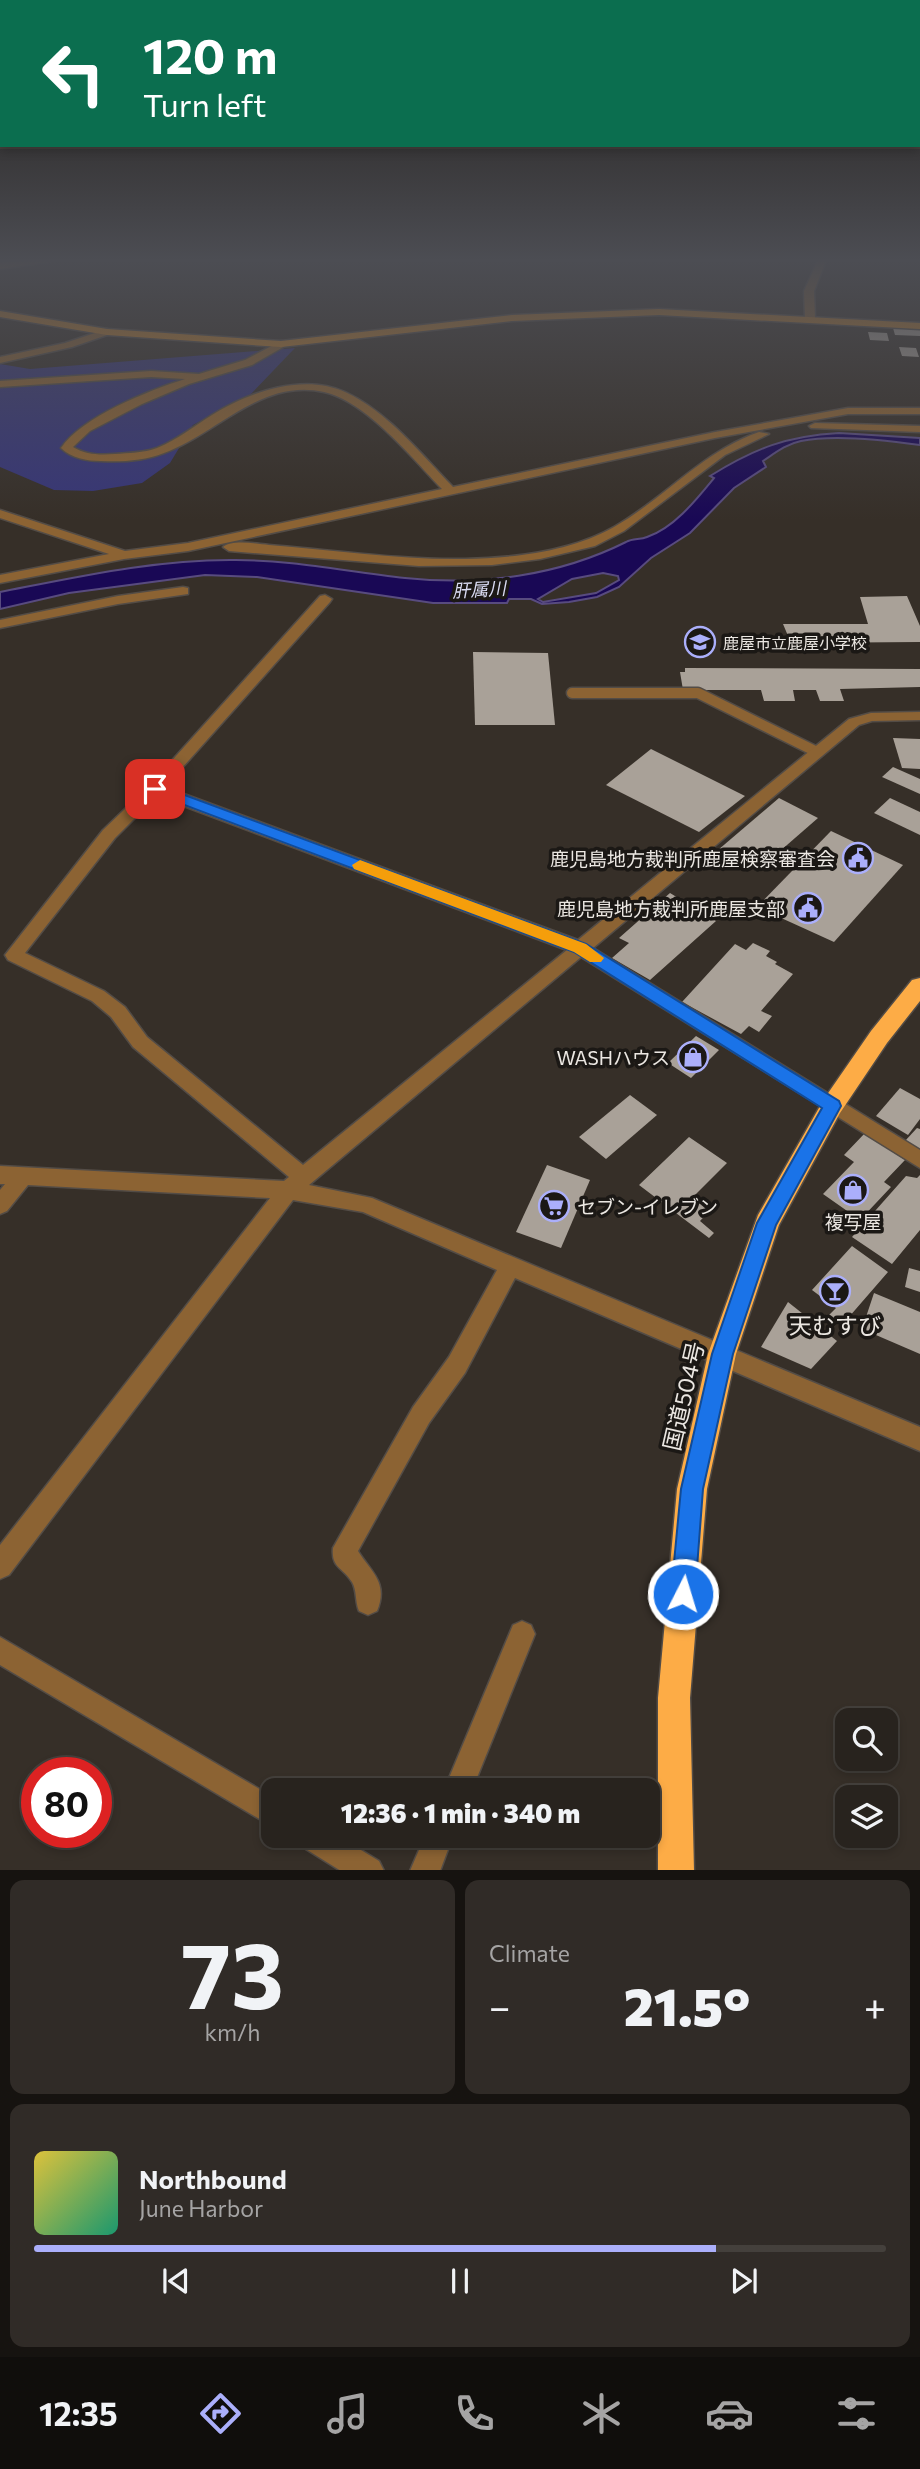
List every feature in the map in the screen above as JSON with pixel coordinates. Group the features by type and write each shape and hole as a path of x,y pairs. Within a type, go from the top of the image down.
{"highway":[{"name":"国道504号","path":"676,1870 674,1698 692,1489 722,1354 767,1223 832,1106 879,1037 920,986"}],"street":[{"path":"0,360 67,345"},
{"path":"280,345 273,351 153,394 98,422 71,441 67,448 91,458 150,454 172,445 226,411 247,403 291,390 327,389 349,398 389,431 450,491"},
{"path":"0,384 151,374 201,377"},
{"path":"1,578 124,555 188,547 848,411 920,411"},
{"path":"188,547 261,547 371,559 428,561 495,562 542,555 597,541 638,519 717,458 757,435 790,427 831,425 920,429"},
{"path":"0,514 124,555"},
{"path":"0,624 118,600 183,591"},
{"path":"296,1184 140,1042 118,1012 98,996 14,955 109,834 155,789 326,599"},
{"path":"0,1566 296,1184 854,722 871,717 920,716"},
{"path":"155,789 580,948 920,1160"},
{"path":"0,1175 296,1184 365,1204 920,1439"},
{"path":"0,1205 23,1176"},
{"path":"368,1602 369,1586 362,1571 345,1559 346,1548 421,1415 457,1365 511,1265"},
{"path":"463,1778 522,1634"},
{"path":"0,1650 261,1806"},
{"path":"331,1848 367,1870"},
{"path":"425,1870 434,1848"}],"lane":[{"path":"572,693 698,693 817,752"}],"shaded area":[{"path":"295,348 250,395 193,425 170,463 142,483 93,491 54,490 0,467 0,364 30,369"}],"water":[{"name":"肝属川","path":"839,433 920,438 920,445 844,438 796,442 763,461 766,467 734,488 690,533 651,558 619,587 597,597 542,604 531,599 509,599 507,603 433,603 257,577 205,575 69,593 0,609 0,592 117,570 206,560 278,562 434,580 462,581 518,576 573,563 657,533 692,504 714,478 710,476 772,445","holes":["603,573 618,576 619,580 596,593 543,602 538,599 572,579"]}],"building":[{"path":"899,347 916,348 919,357 902,356"},
{"path":"907,596 920,626 920,642 791,643 783,624 868,624 860,597"},
{"path":"473,652 548,653 555,725 475,725"},
{"path":"685,668 920,669 920,687 840,689 844,701 820,701 816,690 793,690 795,701 764,701 761,690 683,690 680,672 685,672"},
{"path":"893,738 920,739 920,769 902,768"},
{"path":"651,749 745,796 699,832 606,785"},
{"path":"893,767 920,779 920,794 882,777"},
{"path":"779,798 818,818 757,871 718,850"},
{"path":"890,798 920,812 920,835 874,813"},
{"path":"831,831 903,865 834,942 757,907"},
{"path":"670,893 716,921 650,980 612,958 629,943 619,938"},
{"path":"753,943 770,951 766,956 793,974 761,1011 772,1016 759,1032 749,1026 741,1034 682,1002 735,944 746,950"},
{"path":"696,1036 719,1050 691,1078 668,1063"},
{"path":"900,1088 920,1099 920,1119 908,1135 876,1116"},
{"path":"630,1095 657,1115 606,1159 579,1137"},
{"path":"917,1128 920,1129 920,1150 905,1141"},
{"path":"865,1133 905,1160 884,1182 891,1187 860,1220 823,1194 854,1162 844,1155"},
{"path":"689,1137 727,1163 695,1195 713,1207 700,1221 714,1233 709,1238 639,1185"},
{"name":"セブン-イレブン","path":"547,1165 590,1180 561,1248 516,1232"},
{"path":"920,1175 920,1230 892,1264 852,1237 906,1176 917,1178"},
{"path":"852,1246 888,1272 842,1325 829,1315 836,1308 812,1290"},
{"path":"909,1268 920,1271 920,1292 905,1287"},
{"path":"874,1293 920,1312 920,1354 862,1329"},
{"path":"788,1302 837,1341 811,1369 761,1347"}],"slow traffic":[{"path":"360,865 580,948 596,958"}],"place":[{"name":"鹿屋市立鹿屋小学校","path":"700,642"},
{"name":"鹿児島地方裁判所鹿屋検察審査会","path":"858,858"},
{"name":"鹿児島地方裁判所鹿屋支部","path":"808,908"},
{"name":"WASHハウス","path":"693,1057"},
{"name":"複写屋","path":"853,1190"},
{"name":"セブン-イレブン","path":"554,1206"},
{"name":"天むすび","path":"835,1291"}],"route":[{"path":"155,789 580,948 832,1106 767,1223 722,1354 692,1489 683,1594"}]}
